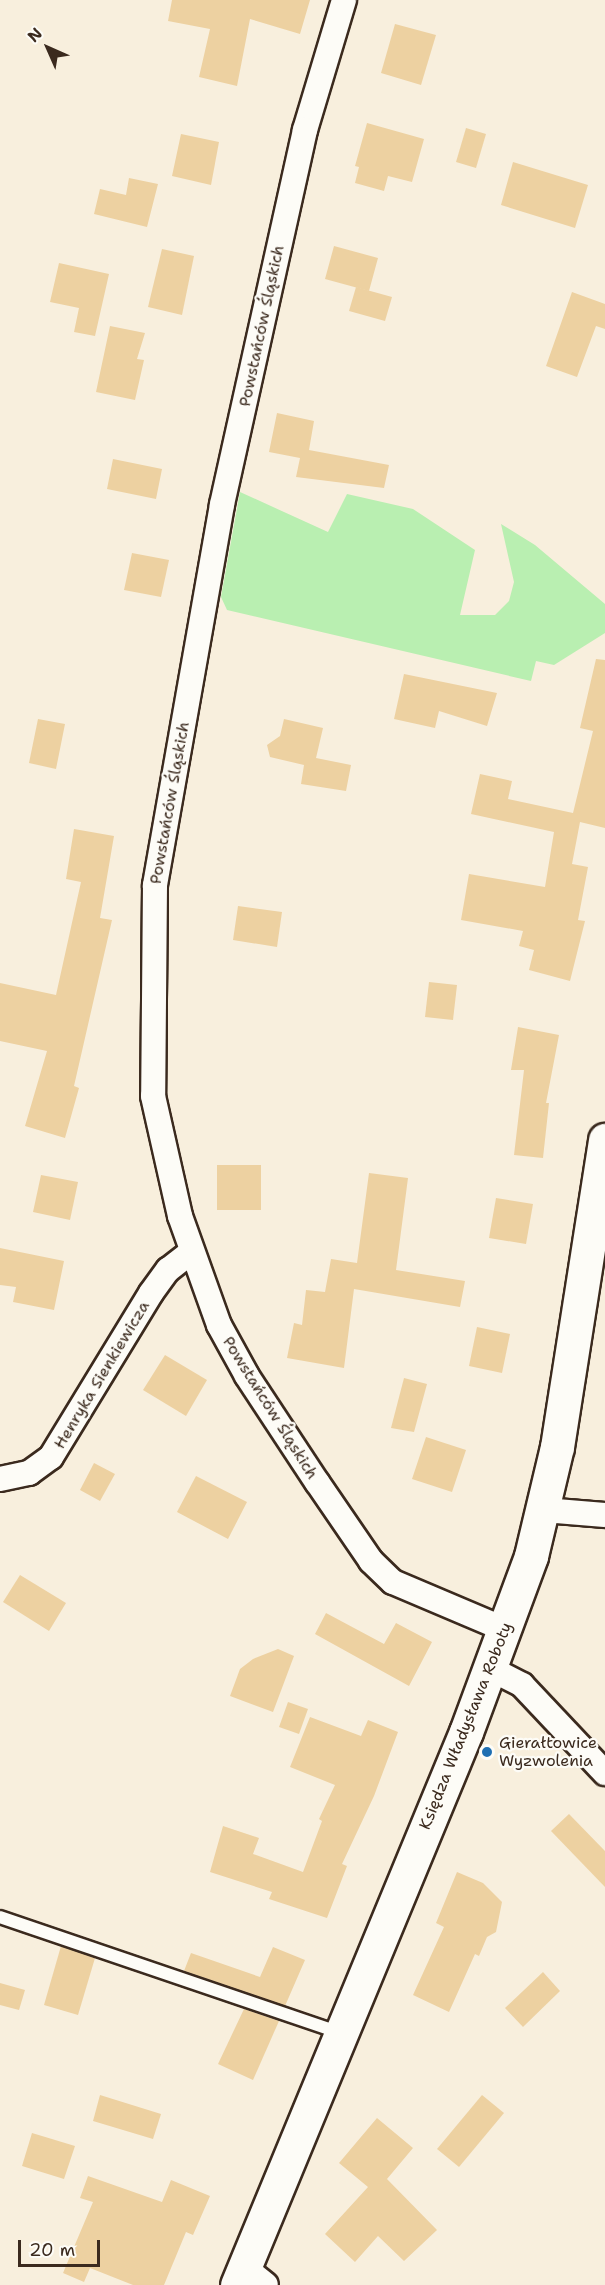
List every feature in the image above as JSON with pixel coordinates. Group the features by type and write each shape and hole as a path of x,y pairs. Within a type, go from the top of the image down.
{"main road":[{"name":"Księdza Władysława Roboty","path":"249,2279 342,2033 506,1630 544,1510 567,1394 605,1140"}],"street":[{"name":"Powstańców Śląskich","path":"344,0 305,130 222,505 155,885 153,1096 191,1252 219,1325 247,1376 371,1561 393,1582 506,1630"},
{"name":"Henryka Sienkiewicza","path":"0,1479 29,1473 51,1457 151,1293 168,1270 191,1252"},
{"path":"544,1510 605,1515"},
{"path":"491,1669 522,1685 605,1773"}],"lane":[{"path":"0,1917 342,2033"}],"green space":[{"path":"240,492 328,532 347,494 413,509 475,550 460,615 495,615 509,601 514,582 501,524 535,545 605,604 605,633 554,665 536,661 531,681 227,610 221,597"}],"building":[{"path":"172,0 310,0 300,34 250,19 237,86 199,77 210,29 168,21"},
{"path":"395,24 436,35 421,85 381,73"},
{"path":"367,123 424,139 412,182 388,176 384,191 355,183 359,167 355,166"},
{"path":"466,128 486,134 476,168 456,162"},
{"path":"181,134 219,142 211,185 172,176"},
{"path":"513,162 588,185 575,228 501,205"},
{"path":"129,178 158,184 147,227 94,214 100,189 126,195"},
{"path":"334,246 378,258 369,291 325,279"},
{"path":"162,249 194,256 182,315 148,307"},
{"path":"59,263 109,274 95,336 74,332 79,308 50,302"},
{"path":"356,287 392,297 385,321 349,311"},
{"path":"572,292 605,304 605,329 596,326 577,377 546,366"},
{"path":"110,326 145,333 137,359 144,360 135,400 96,392"},
{"path":"277,413 314,421 309,450 389,465 384,488 296,477 300,458 269,452"},
{"path":"113,459 162,469 156,499 107,489"},
{"path":"132,553 169,560 161,597 124,590"},
{"path":"596,659 605,660 605,828 580,822 572,864 588,867 578,920 585,921 570,981 529,970 534,950 519,946 523,931 461,920 469,874 545,887 554,832 471,814 480,774 512,781 508,799 573,813 593,731 580,728"},
{"path":"404,674 497,693 487,726 439,711 435,728 394,719"},
{"path":"38,719 65,724 56,769 29,763"},
{"path":"284,719 323,728 316,758 351,765 346,791 301,784 304,765 270,757 267,745 280,736"},
{"path":"74,829 114,836 100,918 112,920 74,1086 79,1088 65,1138 25,1126 47,1051 0,1041 0,983 56,995 81,882 66,879"},
{"path":"238,906 282,912 277,947 233,940"},
{"path":"429,982 457,985 453,1020 425,1017"},
{"path":"518,1027 559,1035 546,1103 549,1103 543,1158 514,1155 524,1070 511,1070"},
{"path":"217,1165 261,1165 261,1210 217,1210"},
{"path":"369,1173 408,1178 396,1270 465,1281 460,1307 354,1289 344,1368 287,1358 294,1323 302,1325 306,1290 325,1292 331,1259 357,1263"},
{"path":"41,1175 78,1182 70,1220 33,1212"},
{"path":"496,1198 533,1204 526,1244 489,1238"},
{"path":"0,1248 64,1261 54,1310 13,1302 16,1287 0,1285"},
{"path":"477,1327 510,1334 502,1373 469,1366"},
{"path":"165,1355 207,1380 186,1416 143,1390"},
{"path":"404,1378 427,1384 414,1432 391,1428"},
{"path":"426,1437 466,1450 452,1492 412,1479"},
{"path":"94,1463 115,1474 100,1501 80,1490"},
{"path":"196,1476 247,1502 228,1539 177,1512"},
{"path":"20,1575 66,1603 49,1631 3,1602"},
{"path":"326,1613 384,1644 396,1623 432,1642 409,1686 315,1634"},
{"path":"278,1649 294,1656 273,1712 230,1696 240,1669 253,1659"},
{"path":"288,1702 308,1709 299,1734 279,1727"},
{"path":"310,1717 361,1736 368,1720 398,1732 374,1796 342,1864 347,1866 327,1918 269,1899 272,1892 210,1872 223,1826 259,1838 253,1854 303,1872 322,1821 319,1819 335,1785 290,1767"},
{"path":"569,1814 605,1851 605,1887 551,1831"},
{"path":"457,1872 483,1883 502,1902 496,1932 487,1937 479,1956 475,1954 449,2012 413,1995 444,1927 436,1923"},
{"path":"61,1946 95,1958 78,2015 44,2005"},
{"path":"273,1947 305,1960 285,2006 184,1971 191,1953 260,1977"},
{"path":"543,1972 560,1991 523,2027 505,2008"},
{"path":"0,1983 25,1990 19,2010 0,2005"},
{"path":"244,2009 279,2021 253,2080 218,2064"},
{"path":"100,2095 161,2114 153,2139 93,2121"},
{"path":"482,2095 504,2113 459,2167 437,2149"},
{"path":"377,2118 413,2148 387,2179 437,2230 404,2261 378,2236 355,2262 325,2234 368,2187 339,2163"},
{"path":"32,2133 75,2146 64,2179 22,2166"},
{"path":"88,2176 162,2202 171,2180 210,2196 193,2235 186,2232 164,2285 133,2285 90,2268 84,2282 63,2273 93,2202 80,2198"}],"place":[{"name":"Gierałtowice Wyzwolenia","path":"487,1752"}]}
